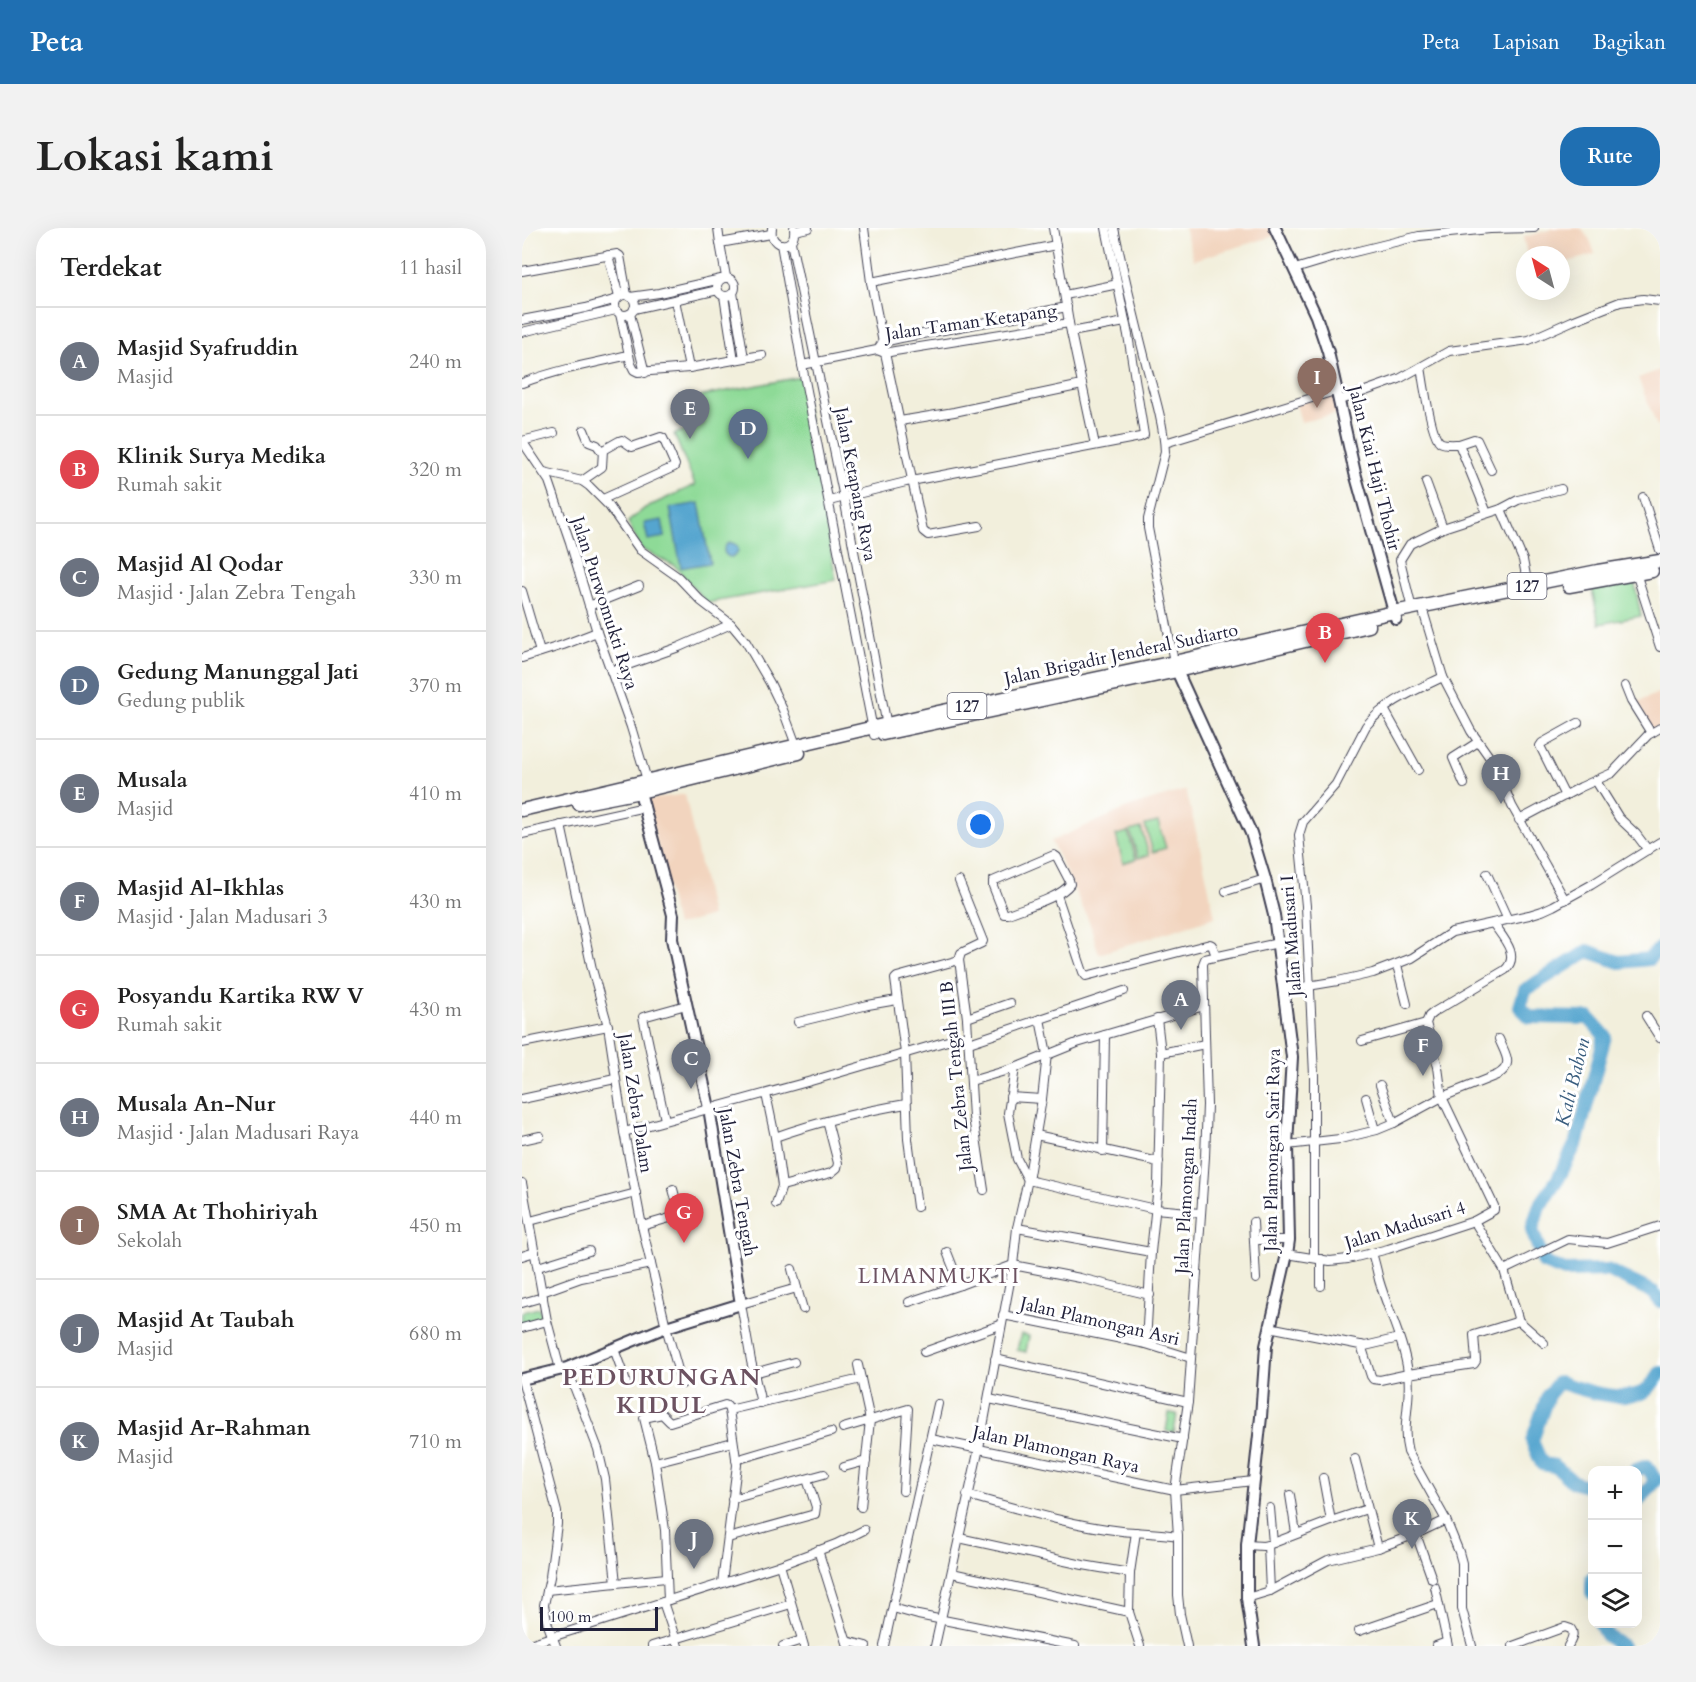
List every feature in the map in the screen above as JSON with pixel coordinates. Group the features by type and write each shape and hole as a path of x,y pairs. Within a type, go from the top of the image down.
{"main road":[{"name":"Jalan Brigadir Jenderal Sudiarto","path":"1418,612 1598,571 1660,561"},
{"name":"Jalan Brigadir Jenderal Sudiarto","path":"522,810 796,745 888,728 1395,616 1660,569"},
{"name":"Jalan Brigadir Jenderal Sudiarto","path":"522,817 640,792 874,731"}],"street":[{"path":"718,228 723,278 718,283 725,293 744,358"},
{"path":"720,243 771,231 775,242 781,244 791,242 795,229 808,228"},
{"path":"864,228 871,282 883,342 881,351 900,421 923,531 926,535 979,526"},
{"path":"1053,228 1069,323 1095,446"},
{"path":"829,501 913,481 1140,437 1144,433 1106,228"},
{"path":"1114,228 1165,443 1164,456 1148,519 1149,535 1175,666"},
{"name":"Jalan Kiai Haji Thohir","path":"1275,228 1316,316 1328,352 1355,473 1395,616"},
{"path":"1295,270 1338,256 1419,236 1482,229 1534,228"},
{"name":"Jalan Ketapang Raya","path":"791,242 844,498 888,728"},
{"name":"Jalan Ketapang Raya","path":"781,244 802,365 874,731"},
{"path":"871,282 1056,245"},
{"path":"522,271 608,255 623,297 634,302 632,311 645,373"},
{"path":"522,320 586,308 623,297 659,293 723,278 732,279 736,288 725,293 675,300 632,311 625,315 618,312 522,332"},
{"path":"1065,295 1118,284"},
{"path":"725,293 734,360"},
{"path":"623,297 615,305 634,370 638,372 689,368 762,355"},
{"path":"1165,443 1393,382 1449,351 1529,340 1620,302 1643,299 1660,301"},
{"path":"675,300 689,368"},
{"name":"Jalan Taman Ketapang","path":"883,342 1067,307"},
{"path":"985,322 987,336"},
{"path":"1071,332 1125,322"},
{"name":"Jalan Taman Ketapang","path":"802,365 1069,323"},
{"path":"967,326 970,339"},
{"path":"522,383 576,366 629,355"},
{"path":"1421,368 1430,416 1438,440 1441,443 1459,444 1477,440 1491,470"},
{"path":"900,421 1082,385"},
{"path":"582,481 602,467 602,452 597,445 589,442 584,430"},
{"path":"522,441 554,433"},
{"path":"602,452 619,441 632,447 662,437 675,465 603,499"},
{"name":"Jalan Purwomukti Raya","path":"522,441 549,481 647,780"},
{"path":"1459,444 1487,513"},
{"path":"544,472 582,481 595,491 618,518 640,550 678,577 701,601 731,624 746,642 770,683 796,745"},
{"path":"1426,482 1443,528"},
{"path":"1561,489 1524,499 1443,528 1410,544 1401,557 1400,564 1443,677 1478,742 1495,765 1519,820 1565,900"},
{"path":"1643,497 1660,550"},
{"path":"1501,509 1523,560 1528,586"},
{"path":"1636,573 1660,647"},
{"path":"589,606 639,586"},
{"path":"522,591 523,601 540,652"},
{"path":"611,670 679,647 731,624"},
{"path":"522,658 597,632"},
{"path":"856,640 870,638"},
{"path":"858,652 873,650"},
{"name":"Jalan Plamongan Sari Raya","path":"1175,666 1245,820 1265,879 1278,943 1292,1057 1287,1145 1289,1240 1266,1346 1261,1417 1253,1481 1248,1598 1254,1646"},
{"name":"Jalan Madusari I","path":"1321,1286 1317,1258 1314,1075 1302,986 1306,906 1300,829 1303,822 1336,784 1371,720 1404,695 1443,677"},
{"path":"1625,686 1631,701 1651,733"},
{"path":"866,694 881,692"},
{"path":"1384,709 1418,770"},
{"path":"1565,796 1540,746 1578,723"},
{"path":"1519,820 1606,777 1651,733 1660,728"},
{"path":"1464,784 1453,758 1478,742"},
{"path":"1596,781 1619,818 1636,834 1648,850"},
{"name":"Jalan Zebra Tengah","path":"640,792 673,915 672,939 709,1108 741,1304 761,1403"},
{"path":"522,834 645,807"},
{"name":"Jalan Zebra Dalam","path":"561,825 592,969 608,1026 624,1132 642,1226 682,1384"},
{"path":"1283,987 1338,981 1373,973 1397,965 1452,932 1542,910 1565,900 1660,842"},
{"path":"1054,855 1070,884 1057,895 1006,914 1003,912 993,882 995,879 1054,855"},
{"path":"1487,874 1508,920"},
{"path":"1226,891 1265,879"},
{"path":"917,1207 908,1139 905,1053 894,981 897,977 959,960 961,952 982,943 983,940 959,881"},
{"path":"1057,895 1086,976 1210,944 1216,956 1278,943"},
{"path":"1442,1097 1438,1067 1426,1023 1434,1012 1509,967 1512,959 1510,947 1492,923"},
{"name":"Jalan Plamongan Indah","path":"1187,1646 1178,1595 1178,1536 1174,1490 1188,1402 1207,1105 1203,964 1205,959 1216,956"},
{"name":"Jalan Zebra Tengah III B","path":"959,960 967,1018 973,1117 984,1190"},
{"path":"1397,965 1407,1004"},
{"path":"624,1132 766,1094 905,1053 968,1039 1040,1019 1124,991"},
{"path":"798,1022 897,1000"},
{"path":"967,1018 1010,1003"},
{"path":"665,1120 643,1017 686,1005"},
{"path":"970,1081 1015,1068 1047,1053 1077,1043 1204,1006"},
{"path":"1646,1016 1660,1038"},
{"path":"1146,1344 1159,1162 1161,1053 1158,1018"},
{"path":"935,1646 989,1399 1000,1325 1013,1265 1017,1228 1036,1135 1047,1053 1040,1019"},
{"path":"1362,1041 1426,1023"},
{"path":"522,1043 608,1026"},
{"path":"1103,1151 1105,1035"},
{"path":"1287,1145 1340,1139 1375,1130 1394,1123 1442,1097 1497,1075 1506,1068 1508,1061 1499,1039"},
{"path":"1161,1053 1205,1044"},
{"path":"1015,1068 1008,1113 1017,1159 1028,1180 1155,1209 1200,1213"},
{"path":"522,1099 615,1079"},
{"path":"1380,1085 1394,1123"},
{"path":"766,1094 776,1137 782,1186 776,1204"},
{"path":"1010,1097 1042,1099"},
{"name":"Jalan Madusari 4","path":"1287,1254 1339,1261 1388,1249 1474,1221 1494,1210 1442,1097"},
{"path":"1366,1098 1375,1130"},
{"path":"776,1137 858,1112 906,1104"},
{"path":"782,1186 831,1173 837,1168 838,1163 827,1121"},
{"path":"1036,1135 1159,1162"},
{"path":"522,1140 540,1136"},
{"path":"522,1183 547,1321 564,1368 593,1435 605,1479 616,1583"},
{"path":"642,1226 680,1215 673,1189"},
{"path":"530,1221 636,1193"},
{"path":"1474,1221 1504,1270 1518,1320 1544,1343"},
{"path":"1253,1222 1256,1278"},
{"path":"1504,1270 1568,1239 1607,1244 1660,1226"},
{"path":"1017,1228 1151,1252"},
{"path":"1254,1240 1289,1240"},
{"path":"538,1267 589,1251"},
{"path":"522,1256 535,1252"},
{"path":"947,1252 960,1285"},
{"path":"1372,1253 1408,1374 1405,1442 1408,1452 1446,1520 1459,1552 1462,1609 1472,1646"},
{"path":"522,1303 581,1278 651,1263"},
{"path":"909,1302 1013,1265 1150,1295"},
{"path":"792,1269 803,1309"},
{"path":"556,1646 544,1605 550,1577 557,1512 522,1379 564,1368 666,1327 797,1288"},
{"name":"Jalan Plamongan Asri","path":"1003,1315 1146,1344 1191,1358"},
{"path":"1361,1345 1373,1379 1380,1380 1474,1364 1476,1361 1474,1335 1518,1320"},
{"path":"522,1328 547,1321"},
{"path":"924,1352 1000,1325"},
{"path":"1269,1327 1368,1346 1399,1338"},
{"path":"614,1349 626,1382"},
{"path":"995,1359 1188,1402"},
{"path":"754,1373 794,1362"},
{"path":"858,1365 870,1420 861,1507"},
{"path":"729,1410 861,1379"},
{"path":"989,1399 1183,1439"},
{"path":"884,1646 938,1404"},
{"path":"677,1642 666,1601 665,1530 655,1462 644,1418 662,1414 670,1422 725,1405 729,1410 736,1460 722,1583"},
{"path":"843,1428 908,1409 903,1491"},
{"path":"736,1460 831,1432"},
{"name":"Jalan Plamongan Raya","path":"931,1439 1174,1490 1253,1481"},
{"path":"655,1462 734,1442"},
{"path":"1355,1459 1378,1548"},
{"path":"844,1467 866,1461"},
{"path":"732,1499 824,1474"},
{"path":"1323,1478 1331,1521"},
{"path":"728,1538 816,1514 807,1479"},
{"path":"967,1495 1068,1521 1122,1531 1178,1536"},
{"path":"1290,1495 1296,1533"},
{"path":"1270,1508 1268,1544 1270,1591"},
{"path":"1250,1545 1268,1544 1367,1509"},
{"path":"1248,1598 1270,1591 1328,1560 1378,1548 1446,1520"},
{"path":"524,1646 780,1565 836,1544 864,1530"},
{"path":"1136,1532 1130,1573 1129,1612 1140,1646"},
{"path":"1416,1534 1432,1579"},
{"path":"958,1538 1130,1573"},
{"path":"819,1550 848,1643 866,1646"},
{"path":"780,1565 803,1643 783,1646"},
{"path":"952,1573 1129,1612"},
{"path":"547,1590 666,1578"},
{"path":"1435,1587 1448,1644 1436,1646"},
{"path":"1359,1631 1438,1604"},
{"path":"652,1646 677,1642 791,1605"},
{"path":"893,1608 918,1616 1054,1644 1075,1646"},
{"path":"1513,1646 1565,1627 1571,1629 1573,1633 1568,1646"}],"shaded area":[{"path":"1184,228 1271,228 1274,236 1194,260"},
{"path":"1552,228 1581,228 1590,240 1595,254 1570,261 1570,246 1525,246 1523,237"},
{"path":"1660,370 1660,425 1657,426 1638,378"},
{"path":"1334,393 1339,413 1301,422 1296,404"},
{"path":"1660,692 1660,726 1651,730 1638,702"},
{"path":"1186,790 1215,917 1099,954 1089,921 1051,841 1132,806"},
{"path":"685,794 711,916 676,926 647,800"}],"green space":[{"path":"801,377 836,580 707,603 674,565 641,549 628,522 645,508 695,485 674,434 704,424 700,396"},
{"path":"1634,580 1641,616 1599,624 1592,589"},
{"path":"1158,822 1166,848 1153,852 1145,825"},
{"path":"1141,828 1149,855 1138,858 1130,831"},
{"path":"1128,832 1136,859 1123,863 1116,835"},
{"path":"539,1308 542,1318 522,1324 522,1312"},
{"path":"1021,1334 1029,1336 1026,1352 1017,1350"},
{"path":"1169,1413 1177,1414 1174,1433 1166,1431"}],"water":[{"path":"699,503 710,563 681,568 670,508"},
{"path":"662,520 665,537 648,540 644,523"},
{"path":"728,543 734,543 738,550 734,557 728,557 724,553 724,547"}],"waterway":[{"name":"Kali Babon","path":"1660,948 1649,959 1619,962 1588,951 1525,990 1520,1007 1530,1017 1589,1018 1605,1036 1577,1141 1558,1179 1539,1207 1532,1230 1544,1263 1565,1271 1607,1270 1653,1292 1660,1301"},
{"name":"Kali Babon","path":"1588,1487 1573,1482 1555,1466 1542,1464 1532,1441 1548,1395 1559,1382 1613,1396 1635,1395 1646,1391 1660,1373"},
{"name":"Kali Babon","path":"1642,1468 1647,1466 1655,1480 1642,1497"},
{"name":"Kali Babon","path":"1602,1628 1606,1635 1622,1646"}],"place":[{"name":"SMA At Thohiriyah","path":"1317,408"},
{"name":"Musala","path":"690,439"},
{"name":"Gedung Manunggal Jati","path":"748,459"},
{"name":"Klinik Surya Medika","path":"1325,663"},
{"name":"Musala An-Nur","path":"1501,804"},
{"name":"Masjid Syafruddin","path":"1181,1030"},
{"name":"Masjid Al-Ikhlas","path":"1423,1076"},
{"name":"Masjid Al Qodar","path":"691,1089"},
{"name":"Posyandu Kartika RW V","path":"684,1243"},
{"name":"Masjid Ar-Rahman","path":"1412,1549"},
{"name":"Masjid At Taubah","path":"694,1569"}],"district":[{"name":"LIMANMUKTI","path":"939,1276"},
{"name":"PEDURUNGAN KIDUL","path":"662,1391"}]}
